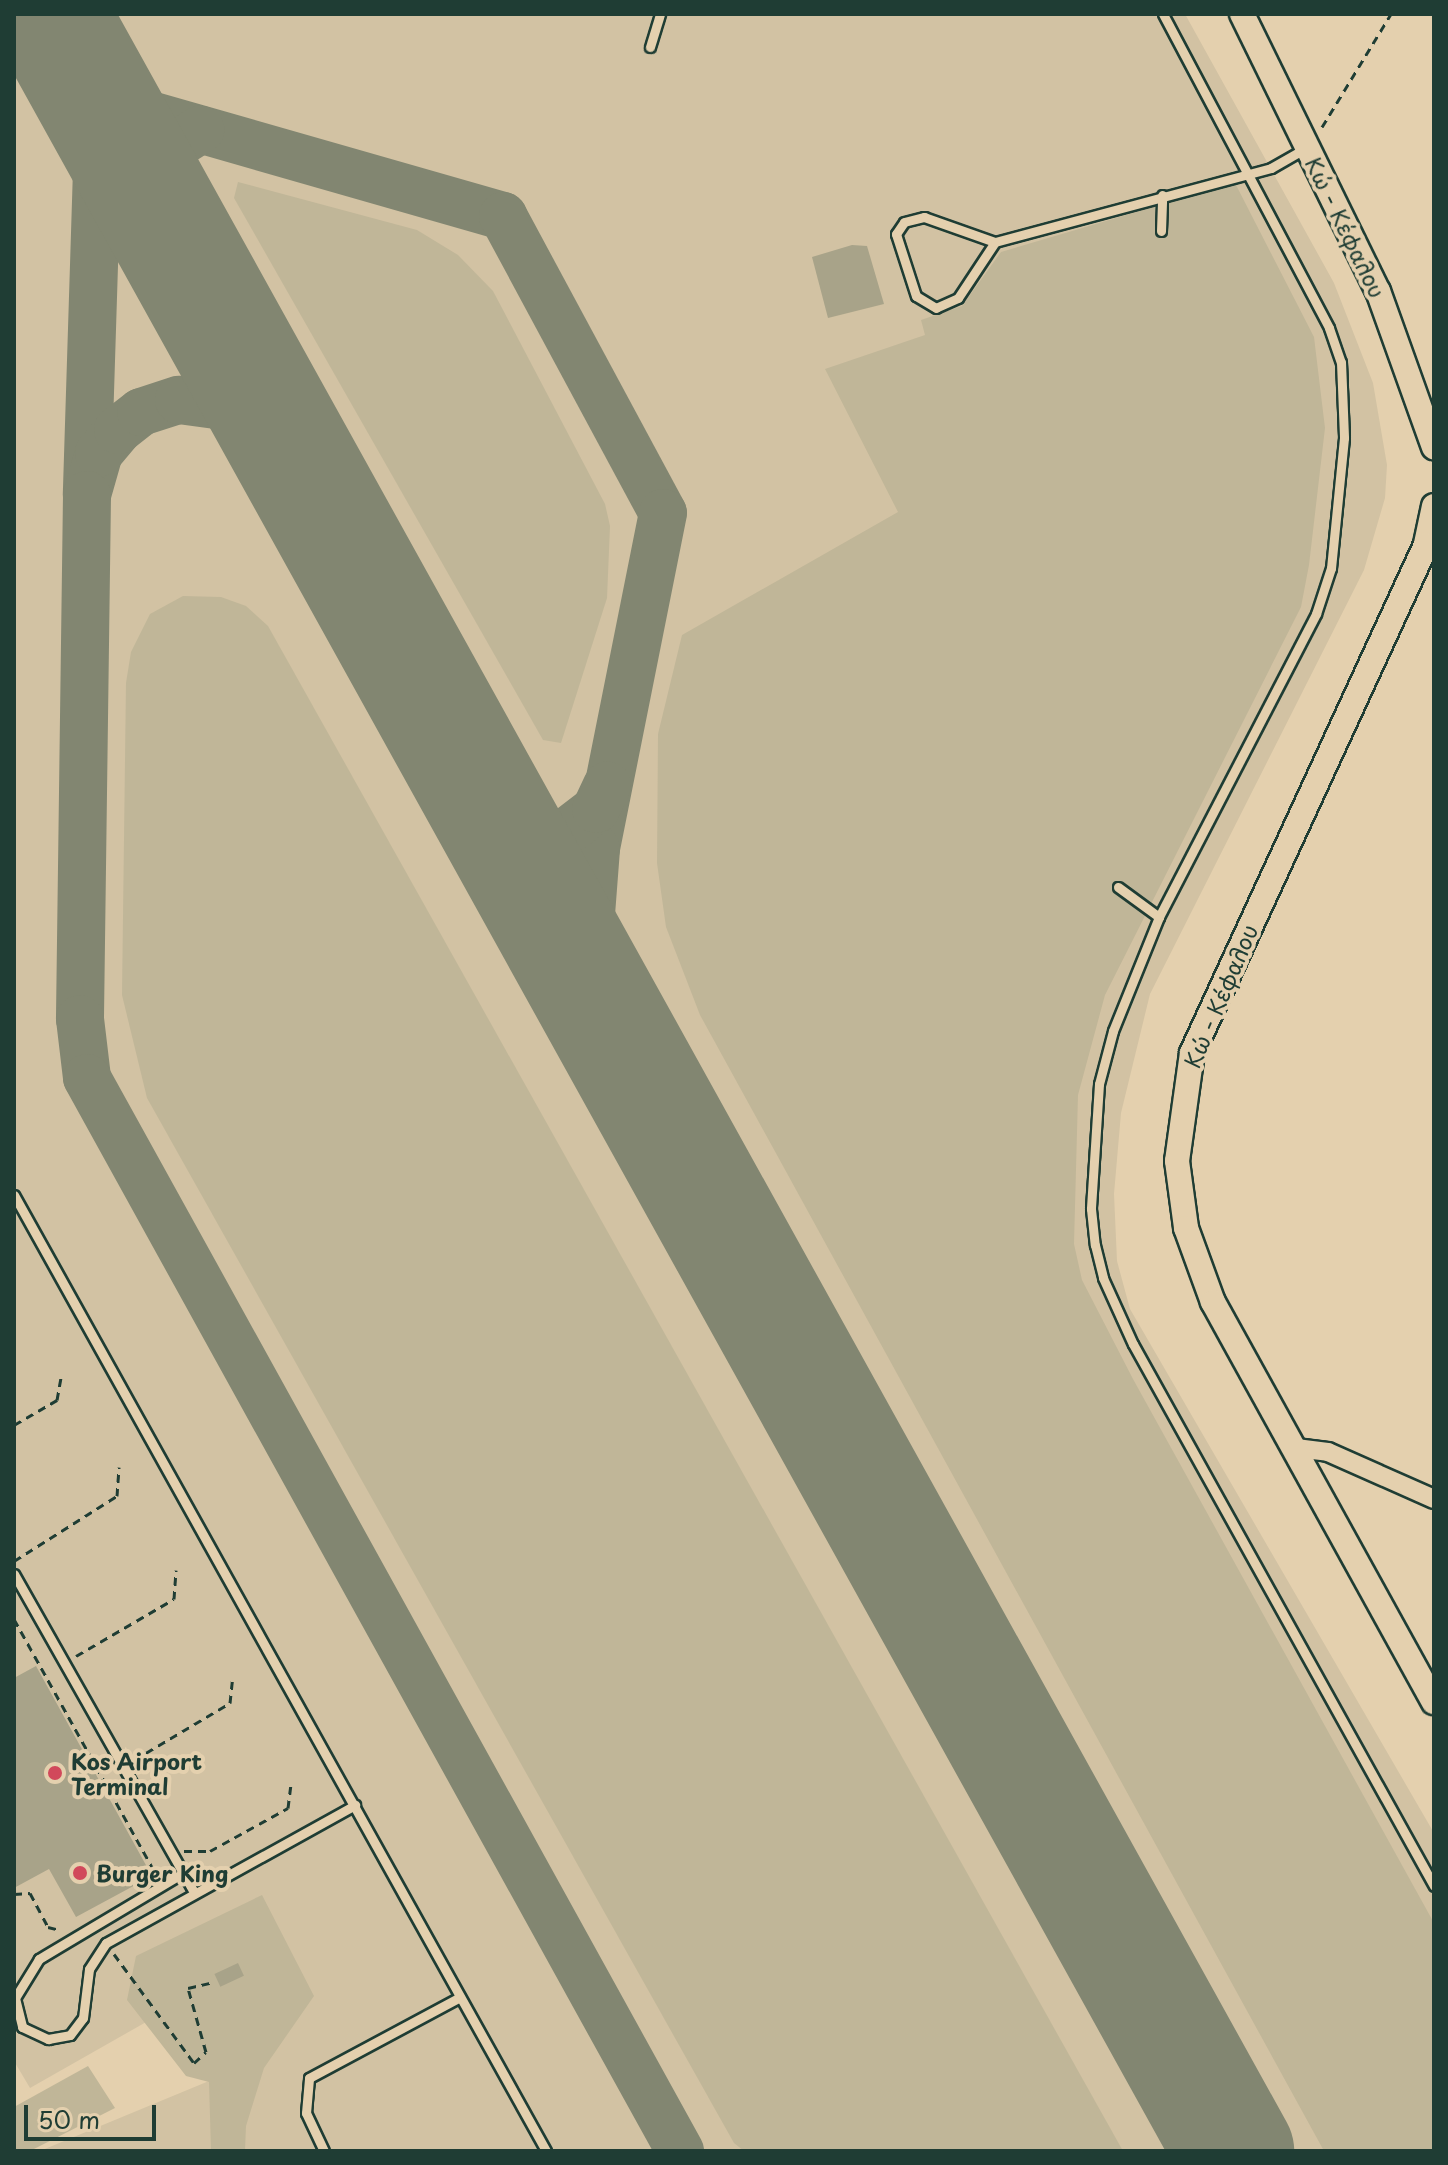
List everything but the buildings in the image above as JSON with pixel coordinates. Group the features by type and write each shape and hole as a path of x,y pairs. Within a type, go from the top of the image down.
{"main road":[{"name":"Κώ - Κέφαλου","path":"1242,14 1378,291 1434,447"},
{"name":"Κώ - Κέφαλου","path":"1434,506 1426,545 1210,1008 1182,1092 1177,1161 1196,1261 1434,1702"}],"street":[{"path":"1296,1448 1328,1452 1434,1499"}],"lane":[{"path":"650,47 660,14"},
{"path":"1163,14 1246,172 1308,281 1341,362 1344,438 1331,568 1298,650 1159,917 1130,981 1099,1084 1091,1209 1103,1278 1133,1344 1434,1886"},
{"path":"995,242 958,298 936,308 916,296 896,234 904,222 924,217 995,242 1246,172 1271,168 1308,148"},
{"path":"1161,231 1162,195"},
{"path":"1118,887 1159,917"},
{"path":"14,1195 546,2151"},
{"path":"14,1574 193,1890"},
{"path":"183,1873 28,1971 15,1998 22,2027 48,2039 78,2028 89,1969 106,1943 193,1890 355,1805"},
{"path":"324,2151 306,2113 309,2078 460,1997"}],"path":[{"path":"1308,148 1391,14"},
{"path":"14,1425 57,1400 62,1373"},
{"path":"14,1561 117,1496 119,1467"},
{"path":"45,1674 174,1599 176,1570"},
{"path":"14,1619 162,1886"},
{"path":"103,1778 230,1703 233,1676"},
{"path":"152,1868 193,1847 210,1851 288,1808 291,1782"},
{"path":"14,1894 30,1893 54,1930 75,1923"},
{"path":"106,1943 194,2063 206,2052 188,1988 213,1982"}],"shaded area":[{"path":"14,14 1185,14 1334,283 1373,383 1387,465 1385,498 1364,570 1150,994 1121,1113 1114,1194 1117,1261 1130,1309 1434,1833 1434,2151 40,2151 209,2081 155,2017 30,2088 14,2061"},
{"path":"238,182 417,230 458,255 493,291 605,504 610,526 607,598 561,743 543,740 234,198"},
{"path":"1235,183 1314,337 1325,428 1309,565 1301,607 1105,995 1078,1095 1074,1244 1082,1280 1133,1379 1434,1923 1434,2151 1324,2151 700,1015 666,927 657,863 658,734 682,635 898,512 825,369 925,335 921,320 962,306 1001,252"},
{"path":"183,596 221,597 246,606 268,626 1123,2151 744,2151 734,2143 147,1098 122,995 126,683 131,652 150,614"},
{"path":"262,1895 314,1996 264,2068 246,2126 245,2151 211,2151 209,2082 186,2076 127,2000 136,1956"},
{"path":"88,2066 115,2108 30,2151 14,2151 14,2107"}],"taxiway":[{"path":"63,39 114,95 140,112 503,216 663,513 596,849 591,914 597,1012"},
{"path":"99,106 87,495 99,453 118,430 141,412 179,400 231,407 267,429 296,462"},
{"path":"162,219 154,174 163,153 200,130"},
{"path":"87,495 80,1019 87,1078 680,2151"},
{"path":"483,805 506,829 561,836 596,809 607,785"}],"runway":[{"path":"49,14 1234,2151"}],"place":[{"name":"Kos Airport Terminal","path":"55,1773"},
{"name":"Burger King","path":"80,1873"}]}
